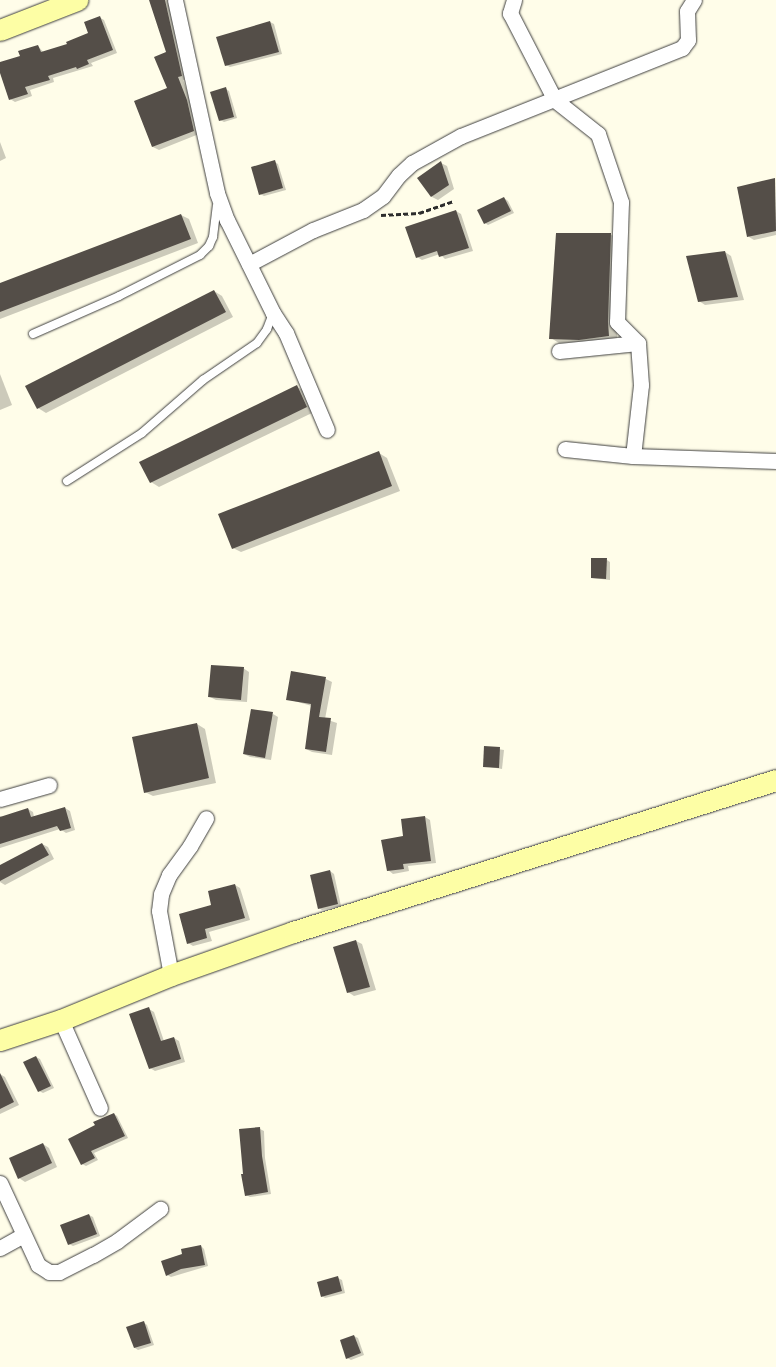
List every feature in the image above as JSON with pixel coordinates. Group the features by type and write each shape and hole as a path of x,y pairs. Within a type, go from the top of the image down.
{"street":[{"path":"1,26 77,0"},
{"path":"175,0 217,193 227,220 273,313 286,333 327,430"},
{"path":"514,0 510,13 555,100 598,134 621,202 616,322 638,343 641,385 633,456"},
{"path":"249,264 313,230 363,210 383,196 399,175 412,163 461,136 682,48 688,40 687,11 694,0"},
{"path":"559,351 638,343"},
{"path":"565,449 633,456 776,462"},
{"path":"0,1040 61,1020 171,975 444,883 776,780"},
{"path":"0,799 49,785"},
{"path":"171,975 159,911 161,894 169,876 190,846 206,818"},
{"path":"61,1020 100,1108"},
{"path":"0,1183 38,1265 49,1272 59,1272 117,1241 160,1209"},
{"path":"0,1248 23,1236"}],"lane":[{"path":"33,334 119,296 200,255 213,237 218,212 217,193"},
{"path":"67,481 142,433 203,380 257,343 267,330 273,313"}],"path":[{"path":"363,210 380,215 419,213 454,201"}],"building":[{"path":"149,0 165,0 182,76 178,77 187,100 194,131 152,147 134,101 167,88 154,57 166,52"},
{"path":"100,16 113,50 87,60 89,64 48,76 50,80 25,87 28,94 9,100 0,73 0,62 20,56 18,51 38,45 41,52 67,44 66,42 88,33 84,22"},
{"path":"270,21 279,52 225,66 216,37"},
{"path":"226,87 234,117 219,121 210,92"},
{"path":"275,160 283,188 259,195 251,167"},
{"path":"441,161 449,185 431,197 417,178"},
{"path":"775,178 776,231 747,237 737,187"},
{"path":"504,197 511,211 484,224 477,210"},
{"path":"456,210 469,248 439,257 437,251 416,258 405,227"},
{"path":"181,214 191,239 0,312 0,283"},
{"path":"556,233 611,233 609,336 579,340 549,339"},
{"path":"725,251 738,297 698,302 686,256"},
{"path":"214,290 226,312 37,409 25,386"},
{"path":"297,385 307,407 150,483 139,462"},
{"path":"379,451 392,486 232,549 218,514"},
{"path":"591,558 607,558 606,579 591,578"},
{"path":"211,665 244,667 241,700 208,697"},
{"path":"291,671 326,677 319,717 331,718 326,752 305,749 311,704 286,700"},
{"path":"251,709 273,712 265,758 243,754"},
{"path":"197,723 209,778 144,793 132,737"},
{"path":"484,746 500,747 499,768 483,767"},
{"path":"65,807 71,828 60,831 57,826 0,844 0,817 28,808 31,817"},
{"path":"425,816 431,861 403,864 404,869 387,871 381,840 403,836 401,819"},
{"path":"42,843 49,855 0,881 0,865"},
{"path":"330,870 338,904 318,909 310,875"},
{"path":"235,884 245,918 205,929 207,938 187,944 179,914 211,905 208,891"},
{"path":"356,940 370,987 347,993 333,947"},
{"path":"149,1007 161,1041 174,1037 181,1059 149,1069 129,1014"},
{"path":"36,1056 51,1086 38,1092 23,1062"},
{"path":"0,1073 14,1102 0,1109"},
{"path":"114,1113 125,1136 91,1151 95,1158 81,1165 68,1139 95,1125 93,1122"},
{"path":"260,1127 262,1156 268,1192 245,1196 241,1174 243,1174 239,1129"},
{"path":"43,1143 52,1163 18,1179 9,1158"},
{"path":"89,1214 97,1234 68,1245 60,1225"},
{"path":"201,1245 205,1265 181,1269 166,1276 161,1261 182,1254 181,1249"},
{"path":"338,1276 342,1291 321,1297 317,1282"},
{"path":"144,1321 151,1343 134,1348 126,1327"},
{"path":"354,1335 361,1353 346,1359 340,1340"}]}
